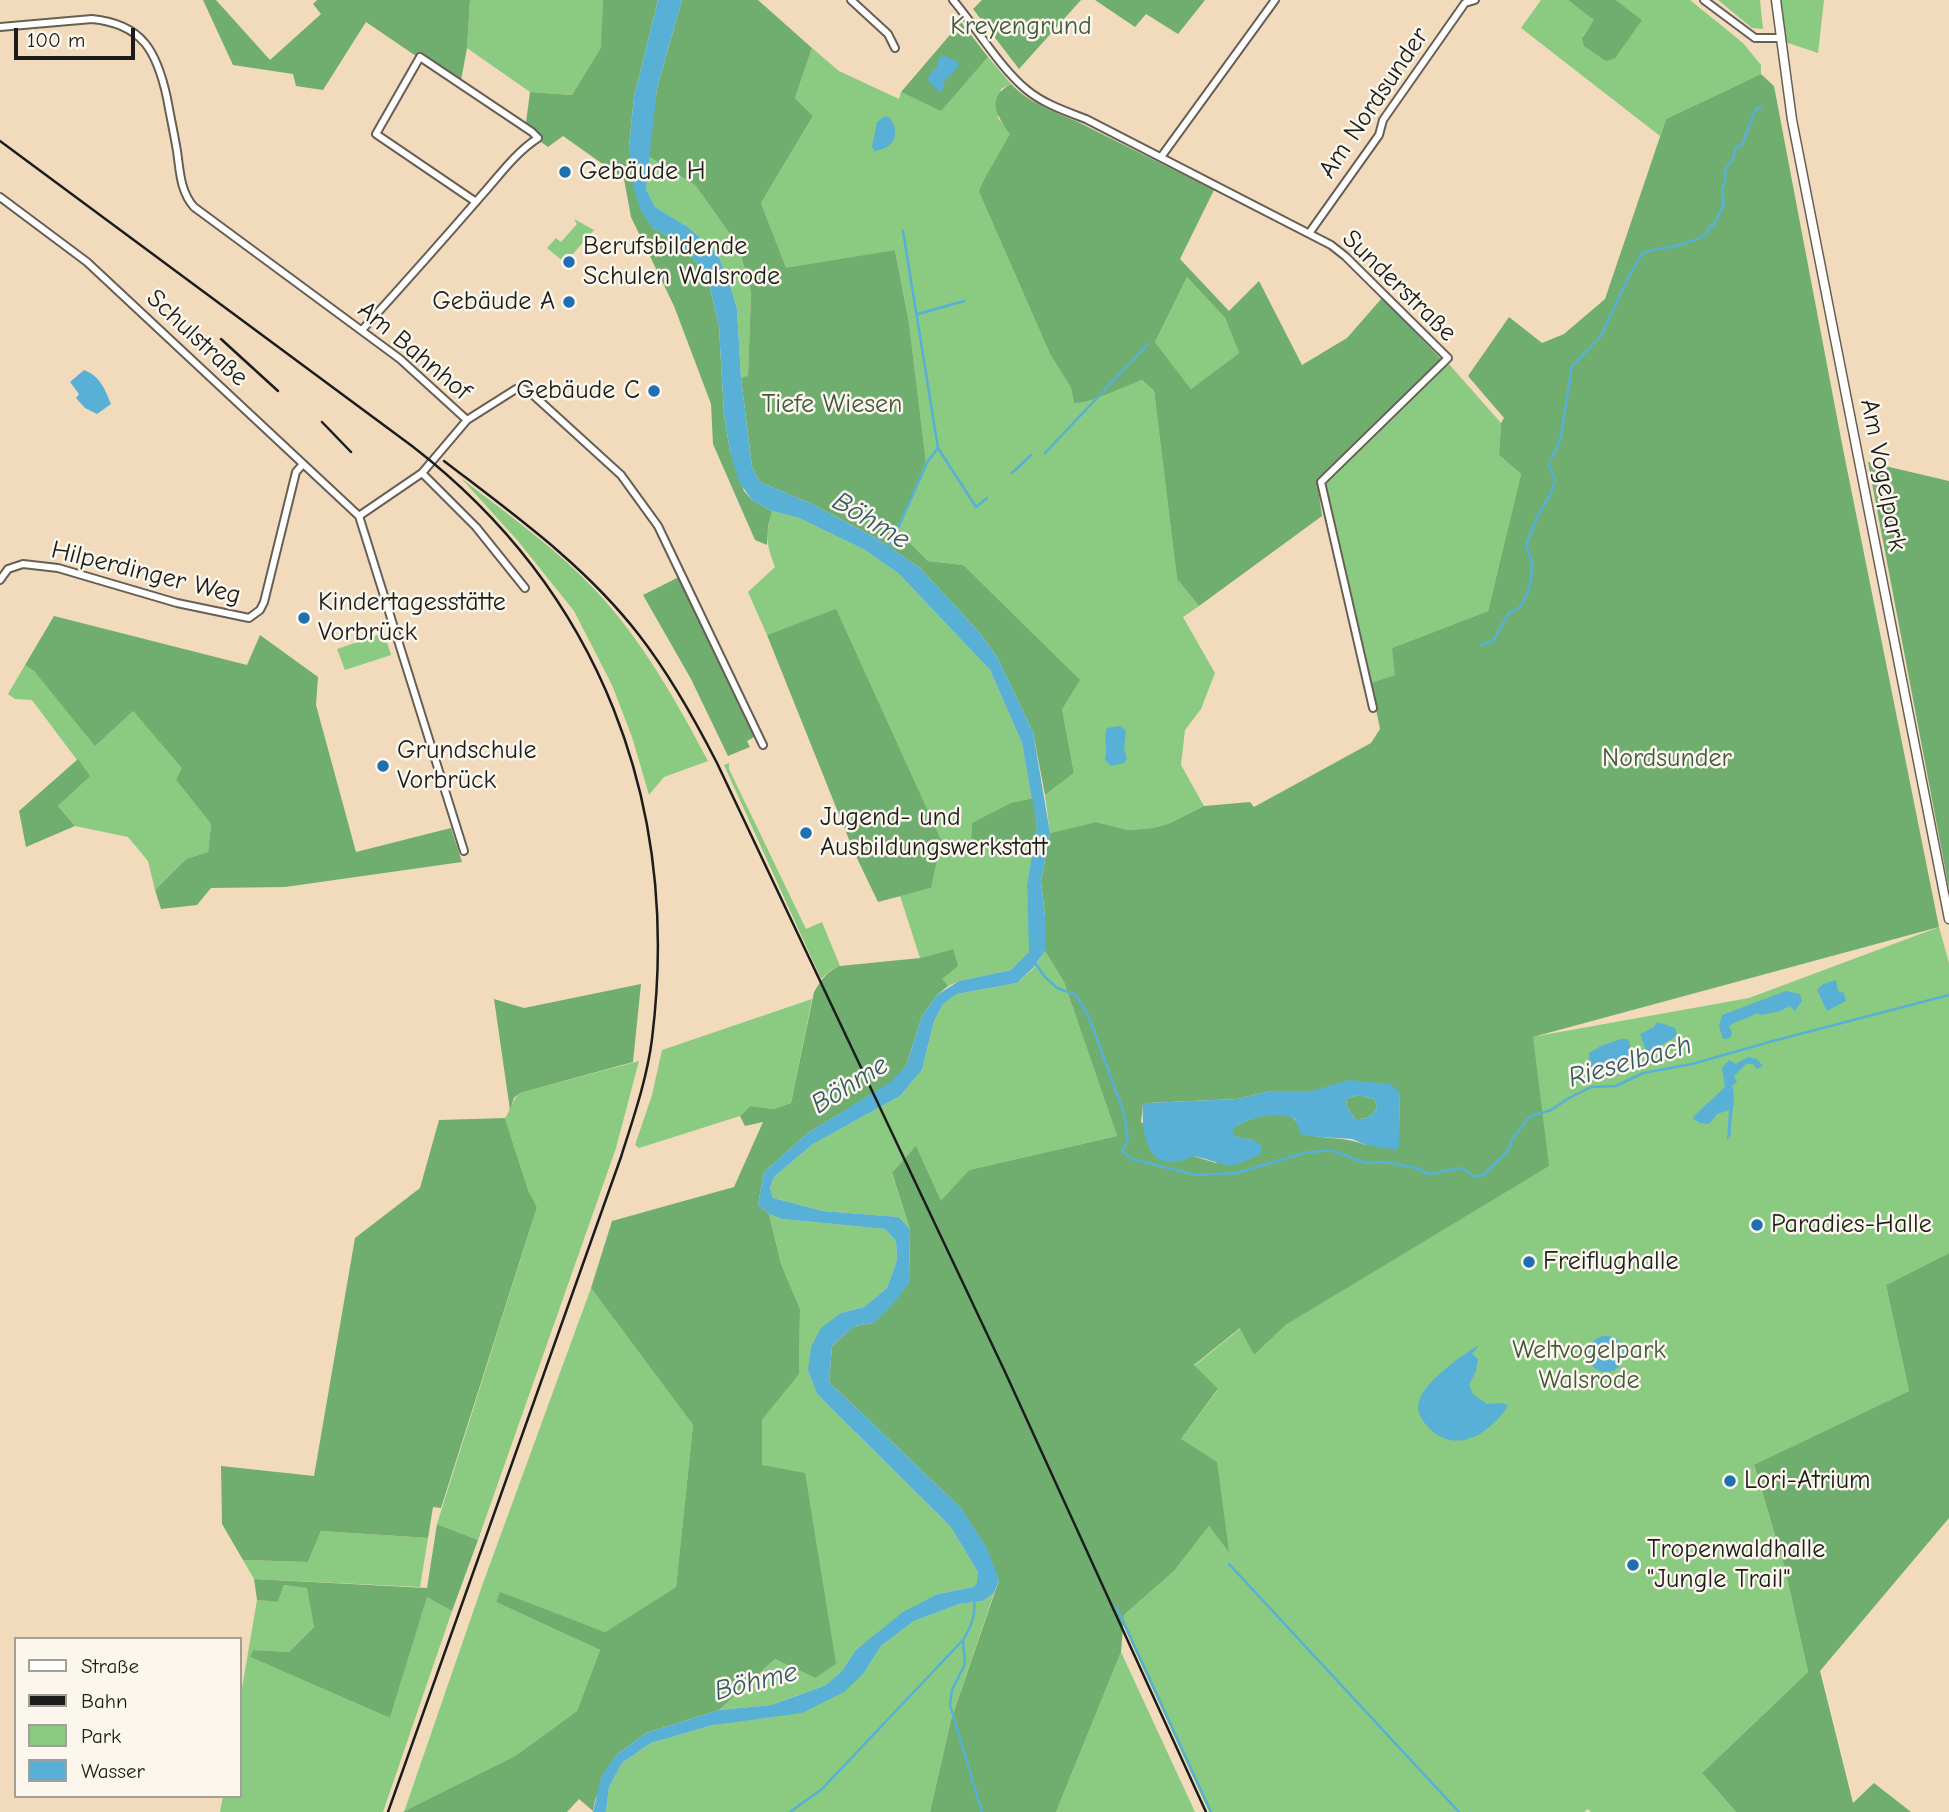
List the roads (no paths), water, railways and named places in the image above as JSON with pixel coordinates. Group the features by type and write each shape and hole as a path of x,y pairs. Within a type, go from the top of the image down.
{"street":[{"path":"851,0 888,34 895,48"},
{"name":"Sunderstraße","path":"953,0 1014,78 1029,92 1310,232 1345,256 1448,358 1321,482 1373,708"},
{"path":"1161,157 1275,0"},
{"name":"Am Nordsunder","path":"1310,232 1378,135 1383,120 1465,3 1475,0"},
{"path":"1704,0 1755,38 1780,38"},
{"name":"Am Vogelpark","path":"1776,0 1792,120 1949,919"},
{"name":"Am Bahnhof","path":"0,27 104,20 129,30 143,40 161,71 175,136 181,184 188,201 202,215 400,359 467,420 509,392 523,389 531,393 621,475 658,526 763,745"},
{"path":"362,330 477,202 519,153 538,138 420,57 376,134 477,202"},
{"name":"Schulstraße","path":"0,197 87,262 359,516"},
{"path":"464,851 359,516 422,474 467,420"},
{"name":"Hilperdinger Weg","path":"0,580 8,569 23,564 58,568 177,603 249,618 260,610 264,602 296,472 303,464"},
{"path":"422,474 476,527 525,588"}],"water":[{"path":"658,0 682,0 657,88 646,189 655,207 688,227 717,253 728,278 737,309 741,378 752,467 760,482 810,503 876,538 920,568 979,632 997,657 1033,732 1050,833 1041,881 1045,951 1034,967 1017,983 957,994 943,1004 934,1021 922,1070 900,1096 813,1144 774,1177 770,1188 773,1198 823,1211 899,1217 910,1229 909,1283 874,1323 854,1326 832,1346 829,1382 961,1508 987,1548 999,1580 994,1593 983,1601 959,1604 914,1621 881,1646 864,1673 844,1692 802,1713 713,1725 651,1743 622,1763 609,1787 606,1812 593,1812 601,1777 615,1756 646,1733 719,1710 772,1705 826,1685 842,1671 855,1651 903,1612 938,1594 973,1587 977,1583 978,1572 950,1526 817,1394 808,1371 811,1347 821,1328 841,1313 864,1307 887,1288 897,1260 896,1241 885,1229 782,1219 769,1214 758,1205 764,1172 808,1133 892,1081 906,1066 922,1016 937,995 959,981 1011,970 1029,952 1027,885 1037,826 1022,743 990,670 899,574 865,550 799,518 772,511 752,500 739,482 730,451 724,414 719,327 708,279 692,257 669,237 653,228 641,211 633,186 629,147 634,97"},
{"path":"942,55 957,61 959,66 945,80 942,91 939,92 928,80"},
{"path":"885,116 890,118 893,124 894,140 887,147 875,151 872,147 877,122"},
{"path":"84,370 98,379 111,404 97,414 85,408 76,398 79,394 70,382"},
{"path":"1120,726 1126,731 1124,748 1127,758 1124,763 1111,766 1105,760 1106,732 1107,728"},
{"path":"1836,980 1838,991 1844,993 1846,1001 1827,1011 1817,990 1823,984"},
{"path":"1786,991 1800,994 1802,1001 1795,1011 1790,1006 1780,1011 1761,1015 1757,1013 1729,1026 1732,1033 1730,1038 1723,1039 1719,1026 1722,1015"},
{"path":"1657,1022 1675,1028 1677,1036 1651,1051 1646,1051 1640,1034 1654,1027"},
{"path":"1621,1039 1628,1039 1630,1046 1625,1066 1603,1068 1600,1074 1594,1074 1589,1063 1589,1053"},
{"path":"1748,1057 1757,1059 1763,1066 1757,1069 1753,1064 1746,1064 1734,1076 1737,1082 1732,1086 1734,1096 1731,1134 1727,1140 1729,1110 1717,1114 1709,1124 1693,1119 1725,1087 1722,1068 1729,1060 1736,1064"},
{"path":"1349,1080 1390,1084 1400,1092 1397,1150 1366,1145 1352,1139 1307,1136 1301,1134 1295,1119 1280,1115 1254,1118 1233,1129 1233,1136 1256,1141 1262,1147 1261,1153 1233,1165 1193,1156 1178,1162 1167,1162 1151,1152 1147,1142 1143,1105 1147,1103 1237,1099 1271,1091 1311,1091","holes":["1358,1095 1374,1099 1377,1107 1371,1116 1365,1118 1355,1119 1347,1107 1346,1099"]},
{"path":"1606,1336 1619,1341 1624,1354 1619,1367 1606,1372 1593,1367 1588,1354 1593,1341"},
{"path":"1479,1345 1472,1354 1478,1359 1469,1385 1473,1394 1487,1404 1503,1403 1508,1406 1491,1426 1481,1433 1459,1441 1448,1440 1437,1435 1425,1423 1418,1404 1422,1394 1436,1378"}],"waterway":[{"path":"1550,461 1560,441 1572,366 1601,336 1642,253 1691,241 1707,234 1709,226 1713,226 1724,204 1722,191 1725,170 1733,159 1736,147 1742,145 1756,109 1761,107"},
{"path":"903,231 938,448 976,507 987,498"},
{"path":"918,314 964,301"},
{"path":"1045,453 1148,344"},
{"name":"Böhme","path":"889,548 928,461 938,448"},
{"path":"1012,473 1031,455"},
{"path":"1481,645 1493,641 1509,613 1520,607 1527,594 1531,583 1532,562 1526,545 1555,480 1549,464"},
{"name":"Rieselbach","path":"1035,963 1057,988 1076,995 1089,1017 1124,1113 1128,1139 1122,1151 1132,1159 1195,1175 1237,1173 1304,1153 1330,1150 1366,1163 1386,1162 1416,1168 1429,1174 1461,1168 1474,1176 1482,1176 1508,1151 1512,1140 1529,1117 1551,1110 1591,1087 1616,1086 1643,1073 1692,1064 1949,995"},
{"path":"1229,1564 1459,1812"},
{"path":"790,1812 822,1789 963,1640 972,1621 974,1600"},
{"path":"1117,1608 1211,1812"},
{"path":"963,1641 965,1664 952,1690 950,1705 982,1812"}],"railway":[{"path":"0,141 412,446 478,504 533,567 579,636 614,710 639,787 653,868 658,952 652,1039 643,1084 621,1157 388,1812"},
{"path":"221,339 278,391"},
{"path":"322,422 351,452"},
{"path":"444,461 547,542 595,586 639,635 690,713 717,763 1006,1374 1206,1812"}],"place":[{"name":"Gebäude H","path":"565,172"},
{"name":"Berufsbildende Schulen Walsrode","path":"569,262"},
{"name":"Gebäude A","path":"569,302"},
{"name":"Gebäude C","path":"654,391"},
{"name":"Kindertagesstätte Vorbrück","path":"304,618"},
{"name":"Grundschule Vorbrück","path":"383,766"},
{"name":"Jugend- und Ausbildungswerkstatt","path":"806,833"},
{"name":"Paradies-Halle","path":"1757,1225"},
{"name":"Freiflughalle","path":"1529,1262"},
{"name":"Lori-Atrium","path":"1730,1481"},
{"name":"Tropenwaldhalle \"Jungle Trail\"","path":"1633,1565"}],"park label":[{"name":"Kreyengrund","path":"1021,27"},
{"name":"Tiefe Wiesen","path":"832,405"},
{"name":"Nordsunder","path":"1667,759"},
{"name":"Weltvogelpark Walsrode","path":"1589,1366"}]}
